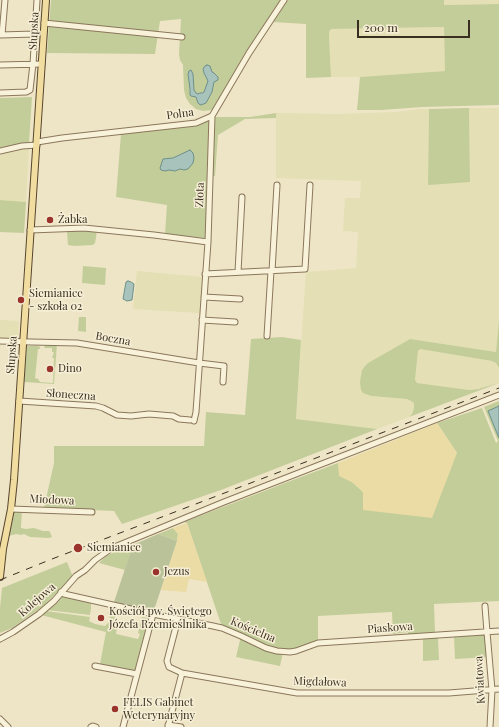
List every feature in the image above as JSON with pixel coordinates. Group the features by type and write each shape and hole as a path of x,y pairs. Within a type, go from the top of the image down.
{"main road":[{"name":"Słupska","path":"0,576 3,536 11,509 46,0"}],"street":[{"path":"5,0 1,35 35,34"},
{"name":"Słupska","path":"0,93 26,92 30,90 37,0"},
{"path":"212,116 249,53 284,0"},
{"path":"44,23 182,37"},
{"path":"0,65 42,64"},
{"name":"Polna","path":"0,151 62,138 196,123 212,116"},
{"name":"Złota","path":"192,420 196,412 208,242 212,116"},
{"path":"267,336 277,185"},
{"path":"205,274 305,269 310,185"},
{"path":"238,272 242,197"},
{"path":"30,230 84,228 208,242"},
{"path":"204,297 240,299"},
{"path":"202,320 235,322"},
{"name":"Boczna","path":"0,341 77,343 199,364 224,366 223,382"},
{"name":"Kolejowa","path":"0,639 13,632 54,601 71,581 95,560 112,548 224,502 499,395"},
{"name":"Słoneczna","path":"19,401 96,406 117,415 132,416 149,414 173,416 179,419 192,420"},
{"name":"Miodowa","path":"11,509 92,512"},
{"name":"Kościelna","path":"61,592 64,594 152,614 222,628 266,648 277,651 296,651"},
{"path":"485,606 486,632"},
{"path":"123,727 152,614"},
{"name":"Migdałowa","path":"178,619 167,661 169,667 182,673 298,693 449,693 499,689"},
{"name":"Piaskowa","path":"296,651 318,643 499,631"},
{"name":"Kwiatowa","path":"486,632 492,690 490,727"},
{"path":"95,666 137,674"},
{"path":"181,727 168,726 182,673"},
{"path":"0,719 8,727"},
{"path":"91,727 96,727"}],"shaded area":[{"path":"444,0 499,0 499,4 444,5"},
{"path":"444,27 445,71 360,77 331,77 329,32 331,29"},
{"path":"469,108 499,108 499,320 496,352 410,339 368,363 362,370 367,395 407,399 411,401 414,403 414,408 409,417 377,429 296,419 306,272 356,268 358,232 343,231 345,198 360,198 361,181 276,178 276,113 337,114 397,112 429,109 428,184 470,181"},
{"path":"29,148 26,202 0,200 0,155"},
{"path":"137,271 203,277 200,313 133,309"},
{"path":"0,320 19,321 18,340 0,339"},
{"path":"420,349 492,361 496,363 499,368 499,383 483,388 469,390 417,383 415,380 418,351"}],"green space":[{"path":"51,0 282,0 244,55 212,110 203,111 196,109 190,104 186,98 184,90 183,65 179,54 181,19 160,21 155,54 47,53"},
{"path":"288,0 444,0 444,5 499,4 499,105 357,110 360,77 445,71 444,27 331,29 329,36 331,77 306,78 306,24 273,22"},
{"path":"32,97 29,143 0,148 0,98"},
{"path":"469,108 470,182 428,185 429,109"},
{"path":"276,113 276,118 245,119 218,135 215,176 210,176 212,117 250,117"},
{"path":"209,121 205,238 165,234 167,205 116,197 121,134 197,126"},
{"path":"0,200 26,202 24,233 0,232"},
{"path":"67,231 97,231 95,243 93,245 68,245"},
{"path":"83,266 106,268 105,285 82,283"},
{"path":"79,317 86,317 86,332 78,331"},
{"path":"499,320 499,368 496,363 492,361 420,349 418,351 415,380 417,383 469,390 499,383 409,417 414,408 414,403 411,401 407,399 371,396 363,393 361,390 360,382 362,370 365,366 410,339 496,352"},
{"path":"282,337 301,340 296,419 377,429 221,490 122,524 114,511 44,508 54,463 54,446 204,446 206,412 245,415 251,339"},
{"path":"57,344 54,384 24,382 27,346 38,346 40,349 38,349 35,378 40,382 53,383 54,358 52,358 54,352 52,352 52,348 44,348 45,345"},
{"path":"499,401 499,601 434,604 435,633 488,631 491,657 455,659 454,637 438,638 439,660 423,661 423,639 409,640 408,632 393,634 392,612 318,616 318,643 306,648 283,652 280,666 236,657 241,636 222,628 187,523 184,522 338,463 340,476 352,482 363,492 457,453 437,423 482,408 496,443 498,441 484,407"},
{"path":"15,510 22,510 21,528 34,528 49,531 52,537 30,537 24,534 9,536"},
{"path":"173,528 178,534 177,541 158,534"},
{"path":"158,534 177,541 153,613 113,605 133,545"},
{"path":"133,545 125,570 99,563 106,556"},
{"path":"67,562 73,577 42,607 12,628 0,633 2,588"},
{"path":"63,596 91,601 90,615 47,610"},
{"path":"111,610 116,611 113,627 117,628 116,634 138,639 142,617 150,618 136,672 100,664 106,632 41,615 46,611 90,617 89,621 105,626 110,621 108,613"}],"sand":[{"path":"437,423 457,453 432,518 363,510 363,492 352,482 339,476 338,463"},
{"path":"187,523 207,582 189,579 186,592 161,590 177,541 178,534 173,528"}],"water":[{"path":"207,65 210,66 212,72 218,77 218,80 214,82 212,92 206,103 201,105 198,103 196,97 190,95 188,74 191,70 193,74 194,90 196,93 203,93 208,81 203,69"},
{"path":"190,150 193,153 194,158 193,163 188,169 180,169 175,171 161,170 160,168 163,159 173,158"},
{"path":"128,281 134,284 132,300 127,301 123,299 126,282"},
{"path":"499,406 499,438 488,411"}],"railway":[{"path":"0,580 499,388"}],"place":[{"name":"Żabka","path":"50,220"},
{"name":"Siemianice - szkoła 02","path":"21,300"},
{"name":"Dino","path":"50,369"},
{"name":"Siemianice","path":"78,548"},
{"name":"Jezus","path":"156,572"},
{"name":"Kościół pw. Świętego Józefa Rzemieślnika","path":"101,618"},
{"name":"FELIS Gabinet Weterynaryjny","path":"115,709"}]}
